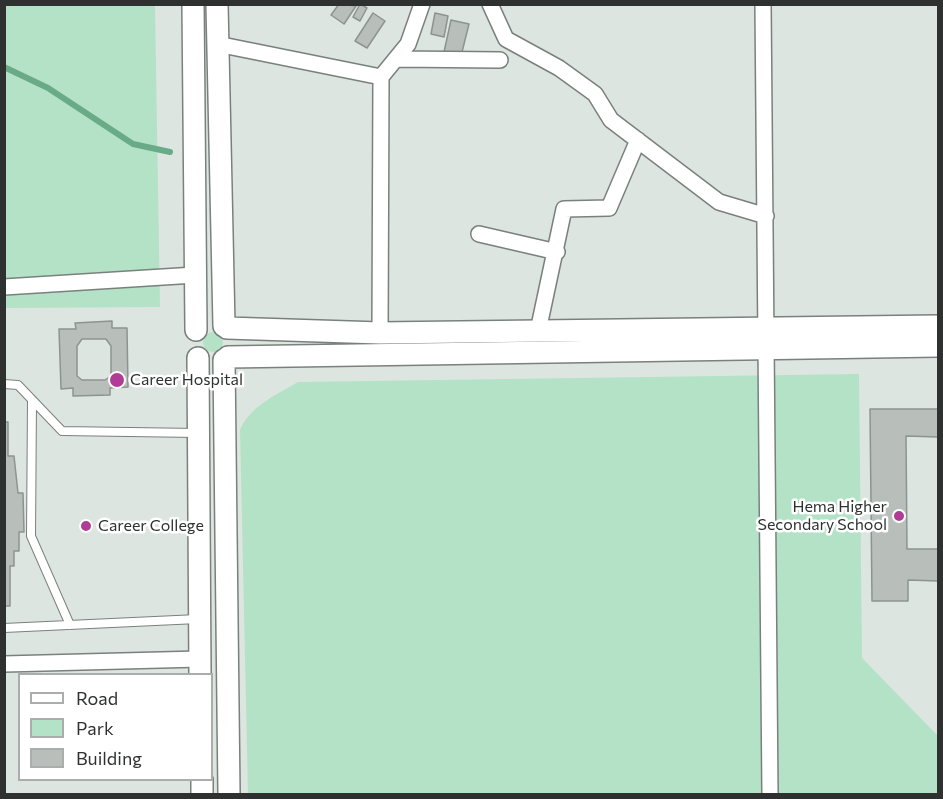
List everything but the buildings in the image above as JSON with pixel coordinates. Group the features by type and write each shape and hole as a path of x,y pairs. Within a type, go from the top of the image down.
{"main road":[{"path":"193,4 196,330 192,343 198,358 200,667"},
{"path":"217,4 225,327 234,343 226,359 229,795"},
{"path":"196,330 212,322 225,327 380,333 939,326"},
{"path":"198,358 213,364 226,359 939,346"}],"street":[{"path":"380,333 381,77 397,59 413,35 422,4"},
{"path":"490,4 506,39 559,68 595,94 611,120 719,202 766,216"},
{"path":"763,4 768,350 770,795"},
{"path":"217,44 381,77"},
{"path":"397,59 500,60"},
{"path":"538,331 557,252 564,209 609,208 638,140"},
{"path":"479,234 557,252"},
{"path":"4,287 195,275"},
{"path":"4,664 200,667"}],"lane":[{"path":"4,384 18,385 62,431 198,434"},
{"path":"32,400 31,536 70,625"},
{"path":"4,628 200,619"}],"green space":[{"path":"4,5 155,5 160,307 5,308"},
{"path":"209,332 217,332 223,338 223,346 217,352 209,352 203,346 203,338"},
{"path":"859,374 862,658 938,736 938,794 248,794 240,430 250,414 264,402 298,382"}],"waterway":[{"path":"4,67 48,88 133,144 170,152"}],"place":[{"name":"Career Hospital","path":"117,380"},
{"name":"Hema Higher Secondary School","path":"899,516"},
{"name":"Career College","path":"86,526"}]}
